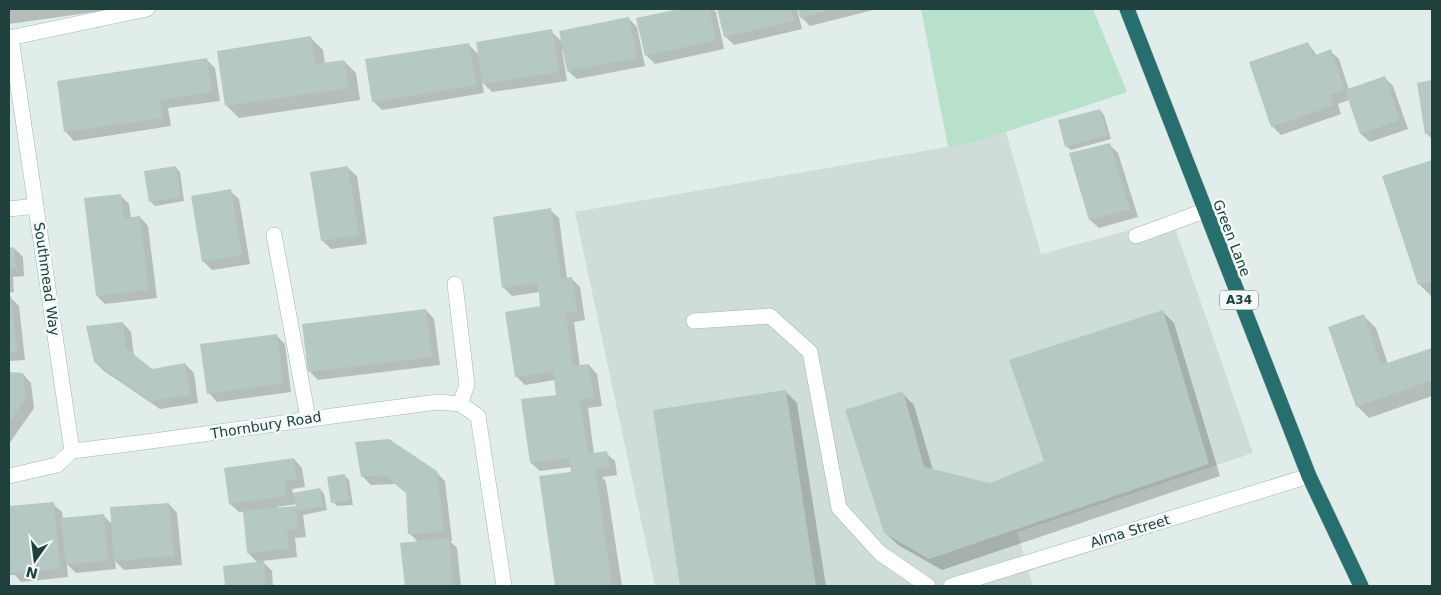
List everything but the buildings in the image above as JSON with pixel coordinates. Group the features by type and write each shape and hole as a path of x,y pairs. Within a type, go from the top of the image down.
{"highway":[{"name":"Green Lane","path":"1127,9 1308,476 1361,586"}],"street":[{"path":"10,38 147,9"},
{"name":"Southmead Way","path":"10,38 72,451"},
{"path":"9,209 36,206"},
{"path":"1136,236 1204,211"},
{"path":"274,235 308,418"},
{"path":"455,284 467,385 460,404 478,416 504,586"},
{"path":"694,321 770,316 810,352 839,508 880,553 928,586"},
{"name":"Thornbury Road","path":"72,451 163,441 308,418 438,402 460,404"},
{"path":"9,476 57,465 72,451"},
{"name":"Alma Street","path":"951,586 1308,476"}],"shaded area":[{"path":"1006,132 1041,254 1172,219 1253,453 1017,532 1033,586 655,586 575,212 976,142"}],"green space":[{"path":"921,9 1093,9 1127,92 976,142 948,147"}]}
